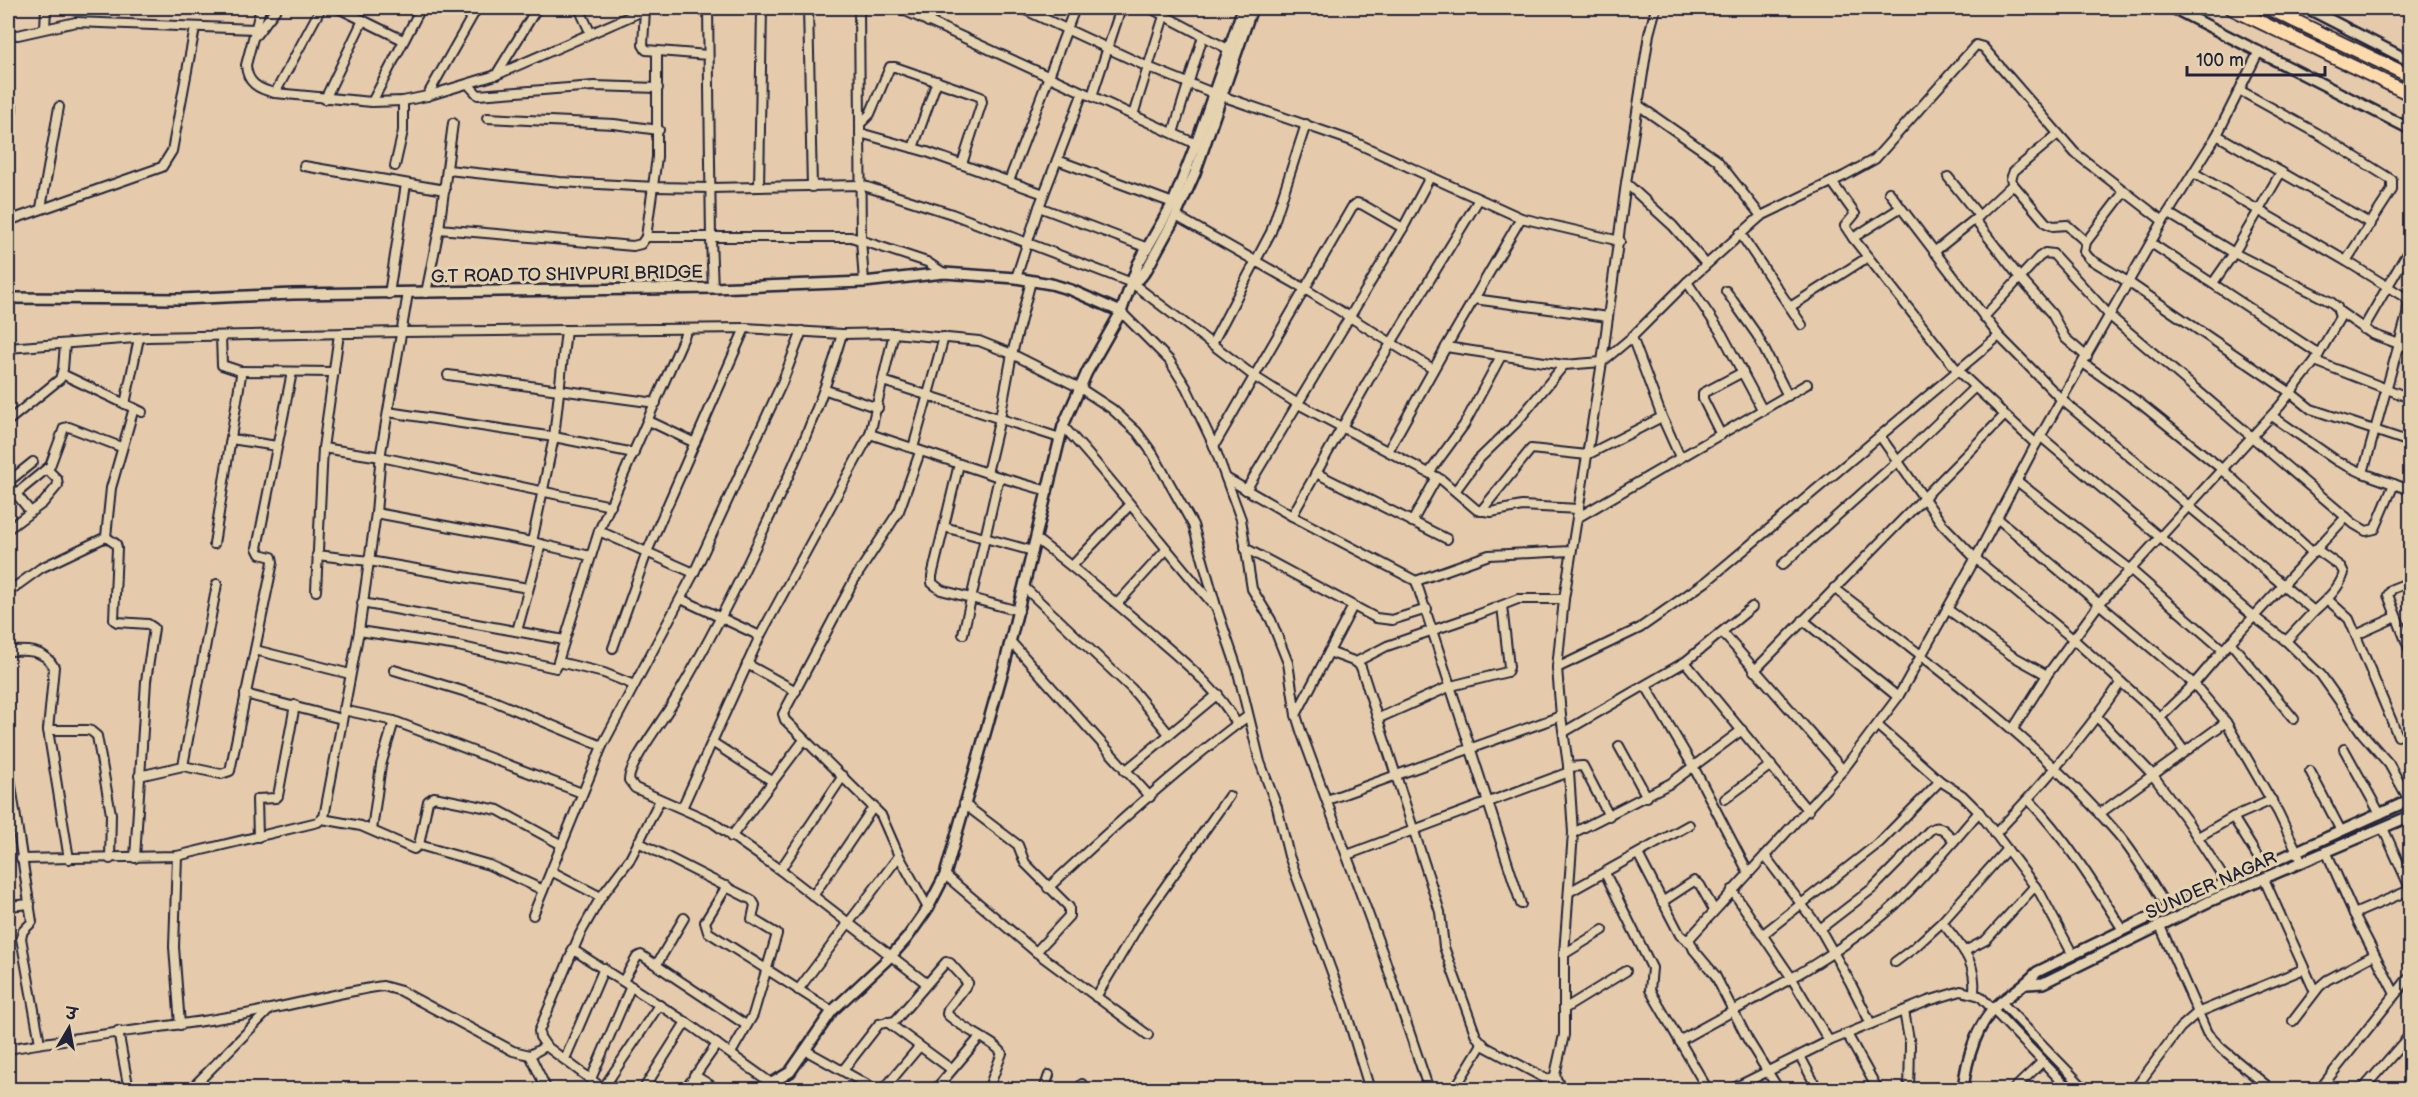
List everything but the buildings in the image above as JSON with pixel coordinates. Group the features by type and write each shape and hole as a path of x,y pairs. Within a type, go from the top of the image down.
{"highway":[{"path":"2231,8 2410,94"},
{"path":"2268,8 2410,76"}],"street":[{"path":"45,28 46,8"},
{"path":"261,8 246,65 249,78 257,87 274,93 325,99 372,102 403,101 427,96 496,75 590,32 629,11 647,8 644,45 646,50 708,55"},
{"path":"253,38 277,8"},
{"path":"274,93 321,8"},
{"path":"338,8 403,40"},
{"path":"372,102 421,8"},
{"path":"427,96 477,8"},
{"path":"496,75 537,8"},
{"path":"579,8 590,32"},
{"path":"708,8 711,238 714,288"},
{"path":"759,187 762,8"},
{"path":"808,8 812,187"},
{"path":"859,8 861,239 864,282"},
{"path":"899,8 1197,144"},
{"path":"928,22 935,8"},
{"path":"1021,8 1188,84 1306,124 1379,152 1521,218 1620,241"},
{"path":"1009,181 1075,8"},
{"path":"1092,96 1121,8"},
{"path":"1150,8 1228,49"},
{"path":"1132,283 1141,276 1176,216 1195,173 1218,95 1228,49 1243,8"},
{"path":"760,1089 789,1072 831,1011 891,956 915,929 945,875 1019,611 1063,426 1087,372 1121,312 1138,264 1173,203 1252,8"},
{"path":"1542,1089 1551,1078 1564,1035 1564,954 1572,833 1569,769 1557,668 1564,599 1602,362 1649,34 1656,8"},
{"path":"2173,8 2410,129"},
{"path":"2307,8 2410,61"},
{"path":"1133,115 1164,16"},
{"path":"325,99 363,20"},
{"path":"8,34 18,35 76,22 255,29"},
{"path":"8,221 157,169 167,161 172,151 195,28"},
{"path":"1173,133 1203,36"},
{"path":"1446,347 1564,365 1602,362 1632,337 1740,232 1761,216 1875,159 1976,45 1983,47 2058,134 2089,166 2163,221"},
{"path":"1689,942 1693,933 1843,770 1898,697 2038,440 2163,221 2217,135 2259,51"},
{"path":"439,228 633,246 641,244 646,237 655,187 659,130 657,52"},
{"path":"860,124 870,114 890,68 895,67 973,94 982,99 962,164"},
{"path":"914,148 937,81"},
{"path":"468,84 478,95 594,86 658,88"},
{"path":"2241,91 2317,133 2392,180 2392,190 2346,261"},
{"path":"1016,278 1039,207 1083,93"},
{"path":"395,166 403,131 403,101"},
{"path":"1638,105 1717,160 1761,216"},
{"path":"8,137 12,106"},
{"path":"41,208 59,106"},
{"path":"487,118 614,124 659,130"},
{"path":"426,293 446,190 453,123"},
{"path":"1212,344 1271,232 1306,124"},
{"path":"860,133 914,148 1044,194"},
{"path":"2058,134 2014,171 2011,179 2046,223 2054,226 2067,225 2086,242"},
{"path":"2217,135 2371,224"},
{"path":"1057,160 1173,203"},
{"path":"304,166 446,190"},
{"path":"448,170 560,182 655,187 861,185 952,214 1132,283 1255,377 1298,404 1437,477 1481,512 1522,506 1579,509"},
{"path":"2213,283 2234,253 2281,172"},
{"path":"2194,173 2401,294 2408,303 2407,315 2363,473"},
{"path":"1246,490 1431,177"},
{"path":"1948,177 2020,278 2052,314 2070,344 2085,360 2223,470 2314,551 2344,571 2339,584 2327,599 2286,641"},
{"path":"1832,182 1855,214 1845,226 1957,370 2004,416 2038,440 2286,641 2321,675 2362,734 2389,764 2410,800 2168,909 2037,972 2027,984 1992,1010 1971,1053 1963,1089"},
{"path":"1626,183 1673,226 1706,264"},
{"path":"389,294 406,184"},
{"path":"1934,252 1977,218 2013,184"},
{"path":"1889,192 1999,336 2062,400 2314,611"},
{"path":"2124,192 2086,242 2084,247 2087,256 2291,393 2311,409 2410,442"},
{"path":"1292,516 1392,342 1479,199"},
{"path":"1214,446 1355,205 1363,204 1402,228"},
{"path":"1039,207 1148,248"},
{"path":"1853,238 1900,208"},
{"path":"2169,213 2234,253 2331,302 2340,312 2363,329 2410,348"},
{"path":"1176,216 1305,289 1433,369"},
{"path":"1389,451 1433,369 1521,218"},
{"path":"1740,232 1802,325"},
{"path":"646,237 843,237 861,239 927,262 944,273"},
{"path":"2151,243 2213,283 2317,358 2410,398"},
{"path":"2363,329 2410,248"},
{"path":"1984,317 2042,255 2053,254 2110,316 2166,362 2251,438 2366,531 2373,531 2376,526 2394,484"},
{"path":"1790,307 1868,257"},
{"name":"G.T ROAD TO SHIVPURI BRIDGE","path":"8,298 182,299 293,294 389,294 408,297 426,293 714,288 864,282 944,273 1031,280 1071,290 1121,312"},
{"path":"987,473 1012,354 1031,280"},
{"path":"1687,282 1722,334 1763,411"},
{"path":"1726,291 1757,335 1788,396"},
{"path":"322,819 326,814 359,631 376,513 381,457 408,297"},
{"path":"1474,299 1608,317"},
{"path":"1121,312 1169,360 1186,387 1214,446 1241,519 1251,589 1271,620 1288,663 1296,715 1429,1089"},
{"path":"2013,729 2047,675 2099,604 2291,393 2317,358 2338,321 2340,312"},
{"path":"613,648 647,552 745,328"},
{"path":"8,348 139,338 402,332 745,328 842,334 894,333 979,341 1012,354 1080,388 1120,414 1137,432 1153,454 1193,525 1215,606 1237,668 1260,762 1277,807 1290,856 1344,1005 1371,1089"},
{"path":"517,631 528,588 554,437 566,330"},
{"path":"359,631 458,646 552,669 556,668 599,531 687,330"},
{"path":"533,915 602,746 694,573 782,383 802,331"},
{"path":"682,808 760,636 870,434 894,333"},
{"path":"316,591 323,448 339,334"},
{"path":"842,334 826,390 779,498 722,617 665,718 630,769 629,780 635,788 712,822 780,870 926,983"},
{"path":"221,336 222,365 240,371 334,372"},
{"path":"1557,668 1640,628 1707,581 1999,336"},
{"path":"928,908 874,806 804,740 783,717 783,714 854,580 899,511 917,450 944,337"},
{"path":"1632,337 1662,417 1680,457"},
{"path":"125,404 139,338"},
{"path":"8,421 56,383 62,374 65,344"},
{"path":"1429,473 1464,425 1501,356"},
{"path":"1456,490 1478,460 1522,416 1564,365"},
{"path":"214,544 242,375 240,371"},
{"path":"140,776 183,766 221,774 230,771 273,562 272,557 260,554 257,548 292,372"},
{"path":"1721,435 1703,399 1703,393 1743,372"},
{"path":"62,374 138,410 121,447 111,488 106,537"},
{"path":"448,375 656,403"},
{"path":"883,381 1060,438"},
{"path":"1577,518 1808,384"},
{"path":"1782,565 1898,461 1974,388"},
{"path":"826,390 878,408"},
{"path":"388,412 554,437 634,453"},
{"path":"1754,671 2004,416"},
{"path":"2272,416 2321,451 2363,473 2410,490"},
{"path":"1481,512 1531,449 1587,455 1662,417"},
{"path":"649,421 695,443"},
{"path":"1063,426 1096,462 1129,506 1215,606"},
{"path":"17,493 47,469 64,428 69,427 121,447"},
{"path":"870,434 1048,491"},
{"path":"1880,436 1942,524 1975,558 2073,639 2160,717 2184,751"},
{"path":"231,439 277,446"},
{"path":"323,448 381,457 611,506"},
{"path":"30,511 8,483 33,462"},
{"path":"959,464 932,583 941,590 971,600 1019,611"},
{"path":"8,529 43,503 58,485 57,479 47,469"},
{"path":"1316,473 1447,539"},
{"path":"963,634 999,477"},
{"path":"1412,522 1437,477"},
{"path":"1226,478 1292,516 1416,581 1427,609 1521,904"},
{"path":"2017,481 2131,570 2223,650"},
{"path":"1072,566 1129,506"},
{"path":"376,513 536,543 590,556"},
{"path":"2160,717 2194,684 2253,616 2346,517"},
{"path":"1997,518 2194,684 2226,722 2272,800 2302,862"},
{"path":"944,526 1033,551"},
{"path":"599,531 694,573"},
{"path":"8,592 41,568 106,537"},
{"path":"106,537 114,542 117,548 114,620 148,624 154,628 146,681 135,858"},
{"path":"1036,539 1117,604 1218,694 1238,724"},
{"path":"1245,548 1353,606 1384,620 1392,620 1427,609"},
{"path":"1117,604 1166,550"},
{"path":"1416,581 1489,555 1571,551"},
{"path":"317,555 369,561 528,588"},
{"path":"2410,582 2388,592 2388,599 2410,651"},
{"path":"183,766 217,585"},
{"path":"1024,587 1132,689 1169,735"},
{"path":"1834,588 2013,729 2056,768 2117,834 2168,909"},
{"path":"1356,662 1387,646 1524,598 1564,599"},
{"path":"681,599 760,636"},
{"path":"2327,599 2349,619 2398,736"},
{"path":"362,603 564,639"},
{"path":"1296,715 1353,606"},
{"path":"1379,718 1451,686 1503,674 1509,670 1502,606"},
{"path":"1564,732 1684,662 1752,607"},
{"path":"1947,609 2011,655 2047,675"},
{"path":"2356,635 2396,617"},
{"path":"1803,620 1898,697"},
{"path":"1722,632 1843,770"},
{"path":"1010,641 1150,797"},
{"path":"2230,642 2294,719"},
{"path":"255,650 350,674"},
{"path":"8,651 35,651 53,664 55,670 48,730 69,859"},
{"path":"1329,652 1356,662 1361,667 1440,912 1444,947 1476,1036 1482,1044 1557,1081 1566,1089"},
{"path":"559,662 604,673 634,685"},
{"path":"1684,662 1808,810"},
{"path":"747,664 796,691"},
{"path":"394,670 489,699 602,746"},
{"path":"1995,834 2056,768 2097,717 2121,682"},
{"path":"1646,686 1694,768 1748,872"},
{"path":"245,694 295,705 342,719"},
{"path":"1125,771 1218,694"},
{"path":"258,837 257,799 277,798 295,705"},
{"path":"344,710 394,721 582,793"},
{"path":"1048,888 1101,838 1248,716"},
{"path":"1327,800 1561,716"},
{"path":"2097,717 2152,774 2198,837 2227,883"},
{"path":"372,830 381,765 394,721"},
{"path":"2099,814 2226,722"},
{"path":"1878,726 1940,780 1962,795 1979,812 2035,886 2073,955"},
{"path":"48,730 87,730 97,736 111,814 110,859"},
{"path":"1572,833 1647,797 1694,768 1742,730"},
{"path":"732,837 804,740"},
{"path":"712,742 772,781"},
{"path":"1619,746 1647,797"},
{"path":"2344,749 2380,814"},
{"path":"1725,799 1771,765"},
{"path":"8,766 32,921 23,931 21,938 40,1043"},
{"path":"1347,855 1489,803 1569,769 1583,766 1609,816"},
{"path":"2310,771 2341,831"},
{"path":"780,870 843,776"},
{"path":"1762,935 1880,842 1940,780"},
{"path":"1096,997 1143,918 1229,796"},
{"path":"21,860 177,856 322,819 372,830 411,849 417,848 428,801 434,797 498,810 562,845"},
{"path":"2028,799 2053,825 2123,930"},
{"path":"659,1005 603,1089 546,1046 539,1031 572,949 601,897 622,872 660,800"},
{"path":"2198,837 2233,817 2272,800"},
{"path":"964,804 1018,845 1025,863 1048,888 1067,904 1070,913 1036,952"},
{"path":"813,896 874,806"},
{"path":"1678,1041 1833,951 1895,904 1979,812"},
{"name":"SUNDER NAGAR","path":"2027,984 2043,983 2208,902 2410,816"},
{"path":"2233,817 2264,867"},
{"path":"1569,892 1689,825"},
{"path":"1820,929 1873,888 1930,830 1936,827 1942,828 1954,841"},
{"path":"2354,914 2410,889 2383,828"},
{"path":"638,842 752,900 755,905 752,920 777,934 765,968 755,1009 731,1053"},
{"path":"418,845 489,865 543,890"},
{"path":"1895,962 1942,922 2007,849"},
{"path":"2326,851 2354,914 2395,994"},
{"path":"1638,854 1680,935 1689,942 1715,975 1748,1040 1779,1089"},
{"path":"177,856 174,947 180,1025"},
{"path":"798,990 899,856"},
{"path":"1765,856 1820,929 1871,1024"},
{"path":"2402,868 2410,864"},
{"path":"551,872 601,897"},
{"path":"1605,873 1652,968 1650,990 1708,1089"},
{"path":"945,875 1036,952 1148,1035"},
{"path":"2264,879 2315,992"},
{"path":"1662,902 1694,882 1700,885 1714,910"},
{"path":"727,886 705,922 706,930 831,1011"},
{"path":"1965,951 1989,937 2035,886"},
{"path":"1732,890 1791,977 1829,1041"},
{"path":"8,906 30,904"},
{"path":"657,964 684,918"},
{"path":"1942,922 1965,951 1974,972 1974,993"},
{"path":"2160,926 2197,1013 2213,1041 2272,1089"},
{"path":"1564,954 1603,930"},
{"path":"572,949 686,1022 771,1083"},
{"path":"623,981 639,955 657,964 746,1025"},
{"path":"2292,1021 2327,980 2374,955"},
{"path":"844,1069 879,1024 893,1022 898,1018 944,962 950,963 966,979 968,985 948,1009 947,1014 1002,1053 988,1089"},
{"path":"566,1059 604,968"},
{"path":"2133,1089 2180,1028 2197,1013 2304,969"},
{"path":"1564,1009 1626,970"},
{"path":"2319,1089 2410,976"},
{"path":"591,1078 631,986"},
{"path":"8,1049 118,1031 180,1025 269,1010 371,988 391,988 451,1016 513,1051 530,1055 546,1046"},
{"path":"1730,1089 1829,1041 1961,991 1980,996 2070,1089"},
{"path":"2001,1002 2086,1089"},
{"path":"190,1089 269,1010"},
{"path":"1904,1011 1910,1045 1909,1089"},
{"path":"643,1089 686,1022"},
{"path":"887,1022 951,1069"},
{"path":"118,1031 129,1089"},
{"path":"1847,1034 1878,1089"},
{"path":"2362,1089 2410,1035"},
{"path":"934,1089 979,1038"},
{"path":"685,1089 717,1044"},
{"path":"1454,1089 1482,1044"},
{"path":"884,1089 919,1047"},
{"path":"806,1050 877,1089"},
{"path":"530,1055 547,1089"},
{"path":"1800,1056 1818,1089"},
{"path":"2013,1089 2042,1062"},
{"path":"694,1075 718,1089"},
{"path":"1044,1089 1050,1075"}]}
